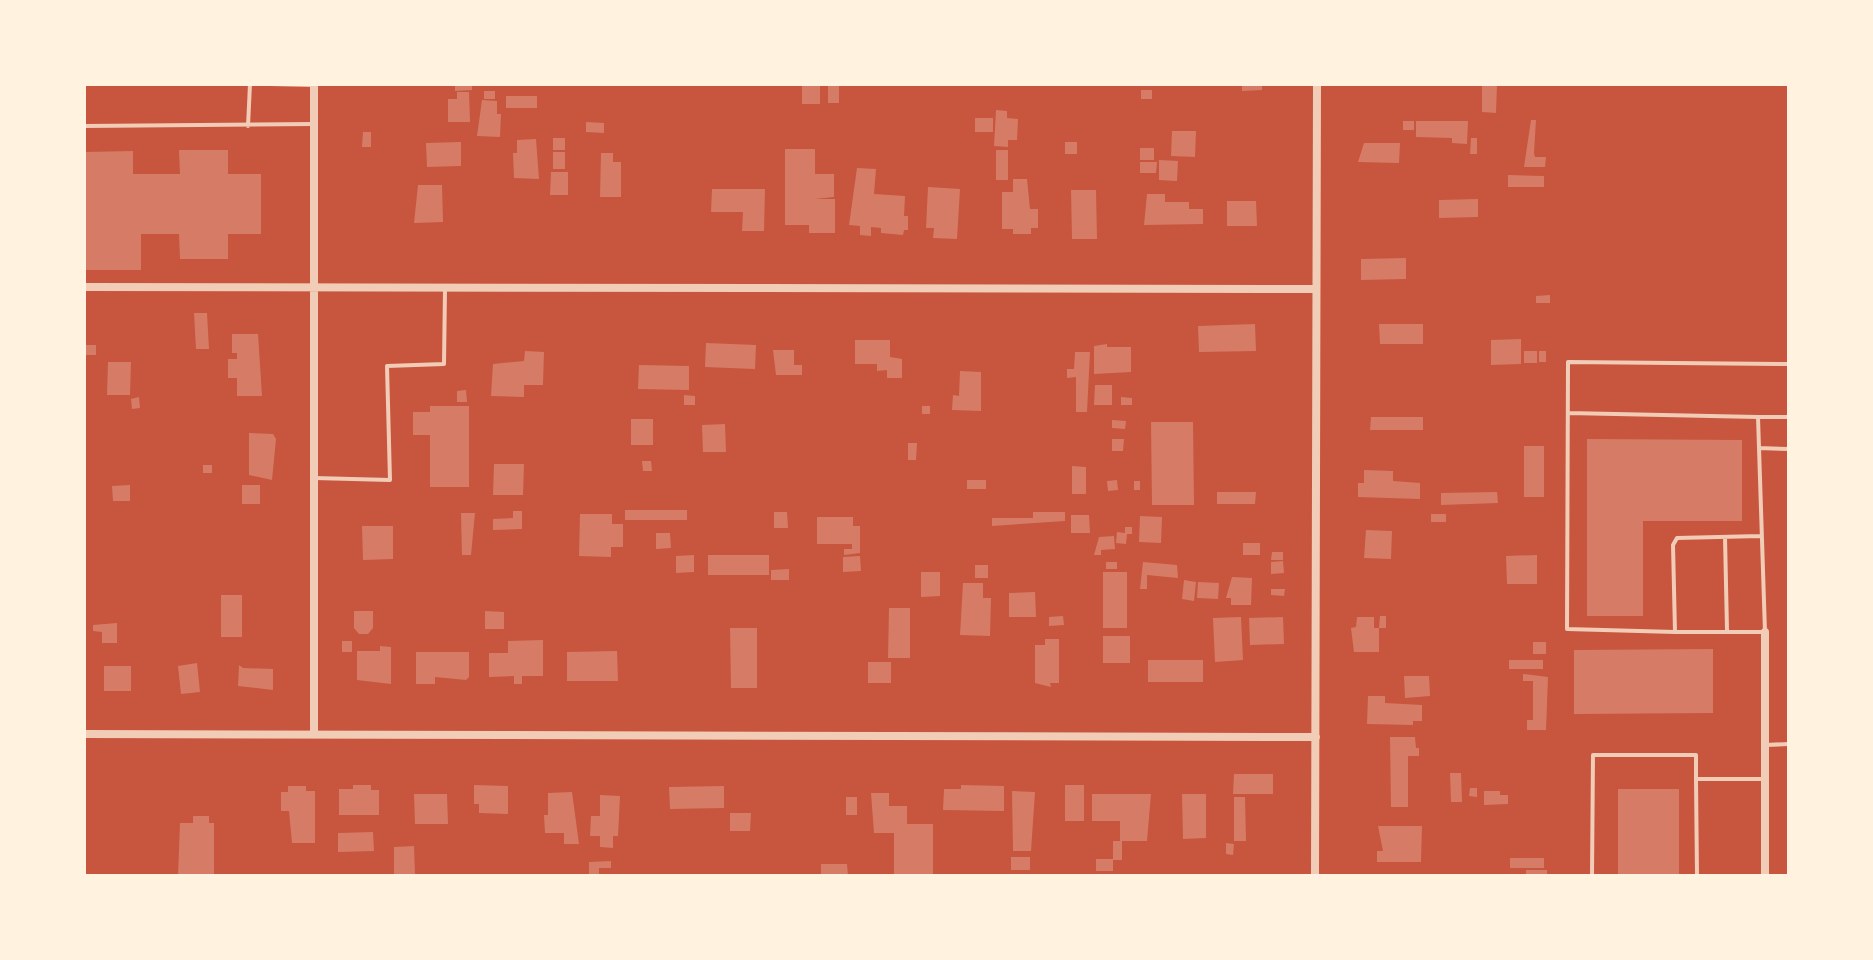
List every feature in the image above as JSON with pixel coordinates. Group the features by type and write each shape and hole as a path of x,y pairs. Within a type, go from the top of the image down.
{"street":[{"path":"314,84 314,734"},
{"path":"1315,876 1317,84"},
{"path":"84,287 1316,289"},
{"path":"1765,632 1765,876"},
{"path":"84,734 1316,737"}],"lane":[{"path":"248,126 250,84"},
{"path":"270,84 314,84"},
{"path":"84,126 314,124"},
{"path":"314,478 390,480 387,366 444,364 445,288"},
{"path":"1758,417 1765,632 1567,629 1568,362 1789,364"},
{"path":"1568,413 1789,417"},
{"path":"1759,448 1789,449"},
{"path":"1675,632 1673,545 1677,538 1760,536"},
{"path":"1725,537 1727,631"},
{"path":"1765,745 1789,744"},
{"path":"1592,876 1593,755 1696,755 1697,876"},
{"path":"1696,779 1765,779"}],"building":[{"path":"455,84 472,84 472,90 455,91"},
{"path":"802,84 820,84 820,104 802,104"},
{"path":"828,84 839,84 839,103 828,103"},
{"path":"1242,84 1262,84 1262,90 1242,91"},
{"path":"1482,84 1497,84 1496,113 1482,112"},
{"path":"1141,90 1152,90 1152,99 1141,99"},
{"path":"484,91 495,91 495,99 484,99"},
{"path":"457,92 469,92 470,122 448,122 448,99 457,99"},
{"path":"506,96 537,96 537,108 506,108"},
{"path":"482,100 497,101 497,114 501,114 500,137 477,136"},
{"path":"996,110 1007,111 1007,118 1018,119 1017,140 1008,140 1008,147 994,146"},
{"path":"975,118 993,118 993,132 975,132"},
{"path":"1531,120 1536,120 1535,157 1546,157 1545,167 1524,167"},
{"path":"1403,121 1414,121 1414,130 1403,130"},
{"path":"1416,121 1468,121 1467,144 1452,143 1452,138 1416,137"},
{"path":"586,122 604,123 604,133 586,132"},
{"path":"1172,131 1196,131 1195,157 1171,156"},
{"path":"363,132 371,132 371,147 362,147"},
{"path":"553,138 565,138 565,150 553,150"},
{"path":"1471,138 1477,138 1477,154 1470,154"},
{"path":"536,139 539,179 514,178 513,153 517,153 517,140"},
{"path":"461,142 461,166 427,167 426,143"},
{"path":"1065,142 1077,142 1077,154 1065,154"},
{"path":"1364,143 1400,143 1399,163 1358,162"},
{"path":"1140,148 1154,148 1154,160 1140,160"},
{"path":"785,149 815,149 815,174 834,174 834,197 815,199 835,199 835,233 809,233 809,225 785,225"},
{"path":"179,150 228,150 228,174 261,174 261,234 228,234 228,259 180,259 179,234 141,234 141,270 84,270 84,152 133,151 133,174 180,174"},
{"path":"996,150 1008,150 1008,180 996,180"},
{"path":"553,152 565,152 565,169 553,169"},
{"path":"601,153 613,153 613,162 621,162 621,197 600,197"},
{"path":"1159,160 1178,161 1177,181 1159,180"},
{"path":"1140,162 1157,162 1156,173 1140,173"},
{"path":"857,168 876,169 874,194 905,196 904,216 908,216 908,230 904,230 903,235 881,233 881,228 871,227 871,236 860,235 860,226 849,225"},
{"path":"551,172 568,172 568,195 550,195"},
{"path":"1508,175 1544,176 1544,187 1508,187"},
{"path":"1013,179 1027,179 1030,209 1038,209 1038,228 1031,228 1031,234 1013,234 1013,229 1002,229 1002,192 1013,192"},
{"path":"418,185 442,185 443,222 414,223"},
{"path":"928,187 960,189 957,239 933,238 934,228 926,228"},
{"path":"712,189 765,189 764,231 742,231 743,212 711,212"},
{"path":"1071,190 1096,190 1097,239 1072,239"},
{"path":"1147,194 1165,194 1165,202 1189,202 1189,209 1203,209 1203,224 1144,225"},
{"path":"1478,199 1478,217 1439,218 1439,200"},
{"path":"1227,201 1256,201 1257,226 1227,226"},
{"path":"1406,258 1406,279 1361,280 1361,259"},
{"path":"1550,295 1550,303 1536,303 1536,296"},
{"path":"194,313 207,313 209,349 196,349"},
{"path":"1255,324 1256,351 1199,352 1198,326"},
{"path":"1379,324 1423,324 1423,344 1380,344"},
{"path":"232,334 258,334 262,396 237,396 237,378 228,378 228,359 237,359 237,353 232,353"},
{"path":"1521,339 1521,364 1491,365 1491,340"},
{"path":"855,340 890,340 890,357 902,359 902,378 887,378 887,370 877,371 877,364 855,364"},
{"path":"706,343 756,345 755,369 705,367"},
{"path":"1107,344 1107,347 1131,347 1131,372 1094,374 1094,346"},
{"path":"84,345 96,345 96,355 84,355"},
{"path":"773,350 794,350 794,365 802,365 802,375 776,375"},
{"path":"525,351 544,352 543,385 524,385 524,397 491,396 493,364 524,361"},
{"path":"1524,351 1537,351 1537,363 1524,363"},
{"path":"1539,351 1546,351 1546,362 1539,362"},
{"path":"1075,352 1090,352 1087,412 1076,412 1076,377 1067,378 1067,369 1074,369"},
{"path":"108,362 131,362 130,395 107,395"},
{"path":"639,365 689,366 689,390 638,389"},
{"path":"960,371 981,372 981,411 952,410 953,395 959,396"},
{"path":"1095,385 1112,385 1112,405 1094,405"},
{"path":"466,390 467,402 457,402 457,391"},
{"path":"684,395 695,396 695,405 684,405"},
{"path":"139,397 140,408 132,409 131,399"},
{"path":"1121,397 1132,398 1132,405 1121,405"},
{"path":"430,406 469,406 469,487 430,487 430,435 413,435 413,412 430,412"},
{"path":"922,406 930,406 930,414 922,414"},
{"path":"1371,417 1423,417 1423,430 1370,430"},
{"path":"631,419 653,419 653,445 631,445"},
{"path":"1112,420 1126,421 1125,429 1112,428"},
{"path":"1151,422 1193,422 1194,505 1152,505"},
{"path":"725,424 726,452 703,452 702,425"},
{"path":"249,433 273,434 276,439 272,480 249,475"},
{"path":"1112,439 1124,439 1123,451 1112,451"},
{"path":"1587,439 1742,440 1742,521 1643,521 1643,616 1587,616"},
{"path":"908,443 917,443 916,460 908,460"},
{"path":"1524,446 1544,446 1544,497 1524,497"},
{"path":"642,461 651,461 652,471 643,471"},
{"path":"494,464 524,464 523,495 493,495"},
{"path":"203,465 212,465 212,473 203,473"},
{"path":"1072,466 1086,467 1086,494 1072,494"},
{"path":"1364,470 1393,471 1393,481 1420,483 1420,499 1358,497 1358,483 1364,483"},
{"path":"967,480 986,480 986,489 967,489"},
{"path":"1117,480 1118,490 1108,491 1107,481"},
{"path":"1134,481 1140,481 1140,490 1134,490"},
{"path":"130,485 130,501 113,501 112,486"},
{"path":"242,485 260,485 260,504 242,504"},
{"path":"1217,492 1256,492 1255,504 1217,504"},
{"path":"1497,492 1498,503 1441,505 1441,493"},
{"path":"625,510 687,510 687,520 625,520"},
{"path":"513,511 522,511 522,529 493,530 493,519 513,518"},
{"path":"774,512 787,512 788,528 774,528"},
{"path":"1033,512 1065,512 1065,521 992,526 992,518 1033,518"},
{"path":"461,513 475,513 471,555 462,555"},
{"path":"580,514 612,514 612,524 623,524 623,547 611,547 611,557 579,556"},
{"path":"1431,514 1446,514 1446,522 1431,522"},
{"path":"1071,515 1089,515 1090,533 1071,533"},
{"path":"1140,516 1162,517 1161,543 1139,542"},
{"path":"817,517 853,517 853,526 860,526 860,553 844,555 844,549 852,549 852,544 817,544"},
{"path":"362,526 393,526 393,559 363,560"},
{"path":"1125,527 1132,527 1132,534 1127,534 1126,544 1116,543 1117,532 1125,533"},
{"path":"1366,530 1392,531 1391,559 1364,558"},
{"path":"656,533 670,533 671,548 656,549"},
{"path":"1114,536 1115,549 1101,550 1101,555 1094,555 1099,537"},
{"path":"1243,543 1260,543 1260,555 1243,555"},
{"path":"1272,552 1283,552 1283,560 1271,560"},
{"path":"694,555 694,572 676,573 676,556"},
{"path":"708,555 769,555 769,575 708,575"},
{"path":"1537,555 1537,584 1507,584 1506,556"},
{"path":"860,556 861,571 843,572 843,557"},
{"path":"1283,561 1284,573 1271,574 1271,562"},
{"path":"1106,562 1117,562 1117,569 1106,569"},
{"path":"1143,562 1177,565 1178,578 1147,575 1147,589 1140,589"},
{"path":"975,565 988,565 988,578 975,578"},
{"path":"789,569 789,580 771,580 771,570"},
{"path":"921,572 940,572 940,596 921,597"},
{"path":"1103,572 1127,572 1127,628 1103,628"},
{"path":"1232,577 1252,578 1251,605 1231,605 1231,598 1226,598"},
{"path":"1184,580 1196,582 1194,601 1182,599"},
{"path":"1198,582 1219,583 1218,599 1197,598"},
{"path":"963,583 983,583 983,598 991,598 990,636 960,635"},
{"path":"1271,589 1285,589 1284,596 1271,595"},
{"path":"1035,592 1036,617 1009,617 1009,593"},
{"path":"221,595 242,595 242,637 221,637"},
{"path":"889,608 910,608 910,658 888,658"},
{"path":"354,611 373,611 373,628 368,634 359,634 354,628"},
{"path":"485,611 504,612 504,629 485,629"},
{"path":"1063,616 1064,625 1049,626 1049,617"},
{"path":"1380,616 1386,616 1386,628 1379,628"},
{"path":"1241,617 1243,660 1215,662 1213,618"},
{"path":"1283,617 1284,644 1250,645 1249,618"},
{"path":"1357,617 1374,617 1374,628 1379,628 1379,652 1354,652 1351,628 1356,627"},
{"path":"117,623 117,643 102,643 102,632 93,631 93,625"},
{"path":"730,628 757,628 757,688 731,688"},
{"path":"1103,636 1130,636 1130,663 1103,663"},
{"path":"1045,639 1059,639 1059,683 1050,683 1051,687 1035,683 1035,645 1045,645"},
{"path":"543,640 543,676 522,676 522,684 514,684 514,676 489,677 489,653 508,653 508,641"},
{"path":"342,641 352,641 352,652 342,652"},
{"path":"1533,642 1546,642 1546,654 1533,654"},
{"path":"380,646 391,647 391,684 357,680 357,651 380,651"},
{"path":"1713,649 1713,713 1574,714 1574,650"},
{"path":"617,651 618,681 567,681 567,652"},
{"path":"416,652 469,652 469,677 466,680 435,677 435,684 416,684"},
{"path":"1148,660 1203,660 1203,682 1148,682"},
{"path":"1509,660 1543,660 1543,669 1509,669"},
{"path":"868,662 891,662 891,683 868,683"},
{"path":"197,663 200,692 181,694 178,666"},
{"path":"239,665 243,668 273,669 273,690 238,686"},
{"path":"104,666 131,666 131,691 104,691"},
{"path":"1523,674 1548,677 1546,730 1527,730 1527,720 1533,720 1533,681 1523,681"},
{"path":"1404,676 1429,676 1430,696 1405,698"},
{"path":"1368,696 1385,696 1385,703 1422,705 1422,721 1413,721 1413,725 1367,724"},
{"path":"1390,737 1415,737 1416,748 1419,748 1419,756 1408,756 1408,807 1391,807"},
{"path":"1450,773 1461,773 1462,802 1451,802"},
{"path":"1234,774 1273,774 1273,794 1233,794"},
{"path":"353,785 371,785 371,790 379,790 379,815 339,815 339,789 353,789"},
{"path":"474,785 508,786 508,814 479,813 479,804 474,804"},
{"path":"961,785 1004,786 1004,811 943,810 944,789 961,789"},
{"path":"1065,785 1084,785 1084,821 1065,821"},
{"path":"288,786 306,786 306,791 315,791 315,843 292,843 289,811 281,811 281,792 288,792"},
{"path":"724,786 724,808 670,809 669,787"},
{"path":"1470,788 1477,788 1477,797 1469,796"},
{"path":"1618,789 1679,789 1679,876 1618,876"},
{"path":"1012,791 1035,792 1031,851 1013,851"},
{"path":"1484,791 1500,791 1500,795 1508,795 1508,804 1484,805"},
{"path":"572,792 579,844 564,844 564,833 545,833 544,815 548,815 548,793"},
{"path":"871,793 889,793 889,806 907,806 907,824 933,824 933,876 894,876 894,833 874,833"},
{"path":"414,794 447,794 448,824 415,824"},
{"path":"1092,794 1151,794 1147,841 1122,841 1122,860 1113,860 1113,871 1096,871 1096,859 1113,859 1113,841 1120,841 1120,821 1092,821"},
{"path":"1182,794 1206,794 1206,838 1183,839"},
{"path":"600,795 620,796 618,836 613,836 613,848 600,847 600,836 590,836 591,816 600,816"},
{"path":"846,797 857,797 857,815 846,815"},
{"path":"1234,797 1245,797 1246,841 1234,841"},
{"path":"730,813 751,813 750,831 730,831"},
{"path":"193,816 209,816 209,823 214,823 214,876 178,876 180,823 193,823"},
{"path":"1378,826 1422,826 1421,862 1377,862 1377,851 1383,851"},
{"path":"373,832 374,851 338,852 338,833"},
{"path":"1226,843 1234,844 1233,855 1226,854"},
{"path":"414,846 415,875 394,876 394,847"},
{"path":"1011,857 1030,857 1030,870 1011,870"},
{"path":"1510,858 1544,858 1544,868 1510,868"},
{"path":"611,861 611,868 599,868 599,876 589,876 589,862"},
{"path":"821,864 847,864 848,876 821,876"},
{"path":"1526,870 1547,870 1547,876 1526,876"}]}
